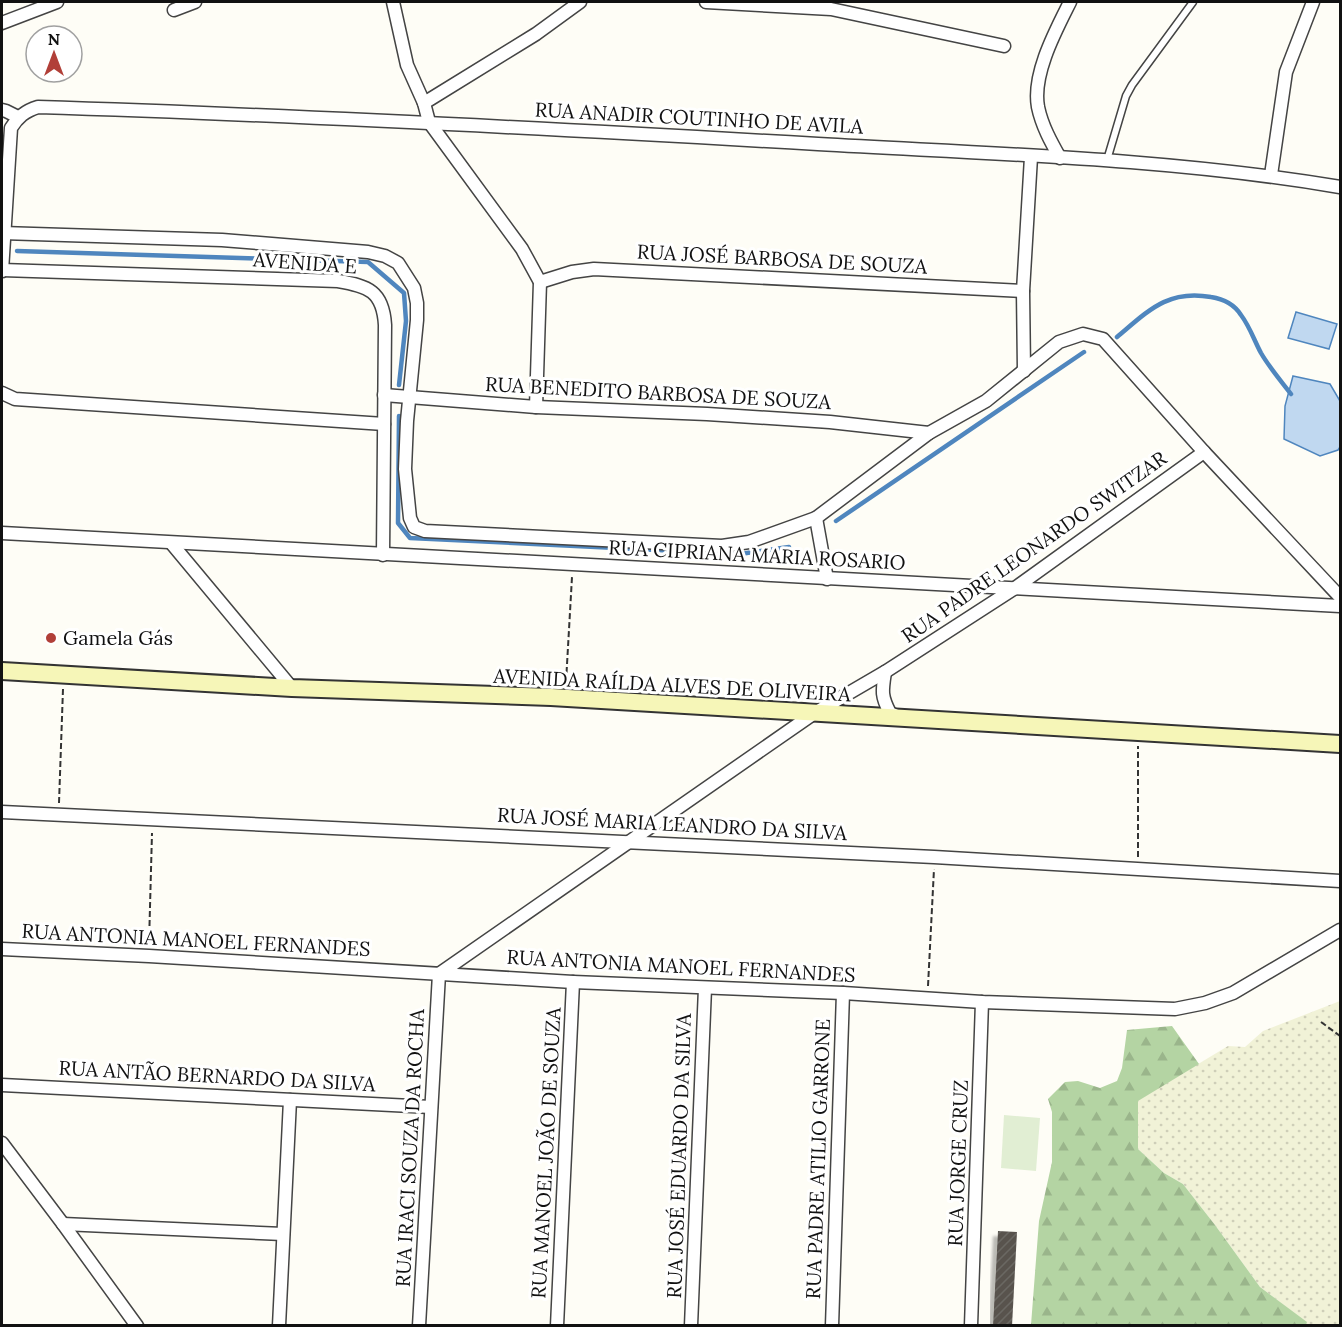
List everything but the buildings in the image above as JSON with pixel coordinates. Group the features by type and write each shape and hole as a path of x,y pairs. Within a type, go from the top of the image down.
{"street":[{"path":"2,22 57,2"},
{"path":"174,10 195,2"},
{"path":"393,2 407,65 424,103 429,122 522,249 540,282 536,407"},
{"path":"424,103 536,34 580,2"},
{"path":"706,2 831,9 1004,46"},
{"path":"1060,158 1045,131 1038,105 1039,89 1046,55 1070,2"},
{"path":"1271,175 1286,72 1313,2"},
{"name":"RUA ANADIR COUTINHO DE AVILA","path":"18,117 29,109 53,107 429,122 1107,160 1271,175 1341,187"},
{"path":"2,110 18,117 11,128 2,233 2,270"},
{"path":"1024,371 1023,291 1031,157"},
{"path":"2,233 97,234 222,240 368,252 385,256 398,263 414,288 417,303 407,421 405,469 407,509 414,527 425,531 722,546 749,542 816,518 929,433 986,401 1051,348 1070,337 1083,334 1103,339 1204,452 1341,597"},
{"name":"RUA JOSÉ BARBOSA DE SOUZA","path":"540,282 572,272 594,269 1023,291"},
{"name":"AVENIDA E","path":"2,270 338,281 360,285 374,292 384,309 383,555"},
{"path":"2,393 15,399 384,424"},
{"name":"RUA BENEDITO BARBOSA DE SOUZA","path":"384,395 536,407 819,421 929,433"},
{"name":"RUA PADRE LEONARDO SWITZAR","path":"440,974 813,714 885,672 1015,588 1204,452"},
{"path":"816,518 827,579"},
{"name":"RUA CIPRIANA MARIA ROSARIO","path":"2,533 1341,606"},
{"path":"172,544 292,688"},
{"name":"AVENIDA RAÍLDA ALVES DE OLIVEIRA","path":"2,672 292,688 551,698 1341,744"},
{"path":"885,672 882,694 884,703 890,713 900,718"},
{"name":"RUA JOSÉ MARIA LEANDRO DA SILVA","path":"2,812 628,841 1341,881"},
{"name":"RUA ANTONIA MANOEL FERNANDES","path":"2,950 148,956 573,982 1175,1009 1205,1003 1233,993 1341,930"},
{"name":"RUA IRACI SOUZA DA ROCHA","path":"420,1326 440,974"},
{"name":"RUA MANOEL JOÃO DE SOUZA","path":"557,1326 573,982"},
{"name":"RUA JOSÉ EDUARDO DA SILVA","path":"691,1326 705,988"},
{"name":"RUA PADRE ATILIO GARRONE","path":"832,1326 843,993"},
{"name":"RUA JORGE CRUZ","path":"971,1326 982,1002"},
{"name":"RUA ANTÃO BERNARDO DA SILVA","path":"2,1085 431,1107"},
{"path":"279,1326 290,1100"},
{"path":"2,1143 137,1326"},
{"path":"63,1224 283,1234"}],"lane":[{"path":"1107,160 1126,96 1193,2"}],"path":[{"path":"565,700 573,565"},
{"path":"58,815 63,695"},
{"path":"1138,732 1138,869"},
{"path":"148,956 153,820"},
{"path":"928,998 934,857"},
{"path":"1322,1022 1341,1036"}],"green space":[{"path":"1340,1001 1340,1325 1306,1325 1306,1322 1260,1287 1183,1184 1164,1173 1138,1149 1137,1101 1228,1046 1245,1047 1263,1031"},
{"path":"1172,1026 1199,1064 1138,1101 1138,1149 1164,1173 1183,1184 1260,1287 1307,1322 1306,1325 1031,1325 1039,1221 1052,1162 1052,1112 1048,1099 1065,1082 1078,1081 1100,1088 1117,1081 1122,1068 1127,1030"},
{"path":"1004,1115 1040,1118 1036,1171 1001,1168"}],"water":[{"path":"1296,312 1337,324 1329,349 1288,338"},
{"path":"1293,376 1330,384 1340,401 1340,447 1338,450 1320,456 1284,439 1285,406"}],"waterway":[{"path":"17,251 368,262 404,293 406,321 399,385"},
{"path":"1117,337 1149,311 1171,299 1196,295 1220,299 1238,311 1264,358 1291,394"},
{"path":"836,521 1084,352"},
{"path":"399,416 398,523 410,538 740,554 789,547"}],"place":[{"name":"Gamela Gás","path":"51,638"}]}
